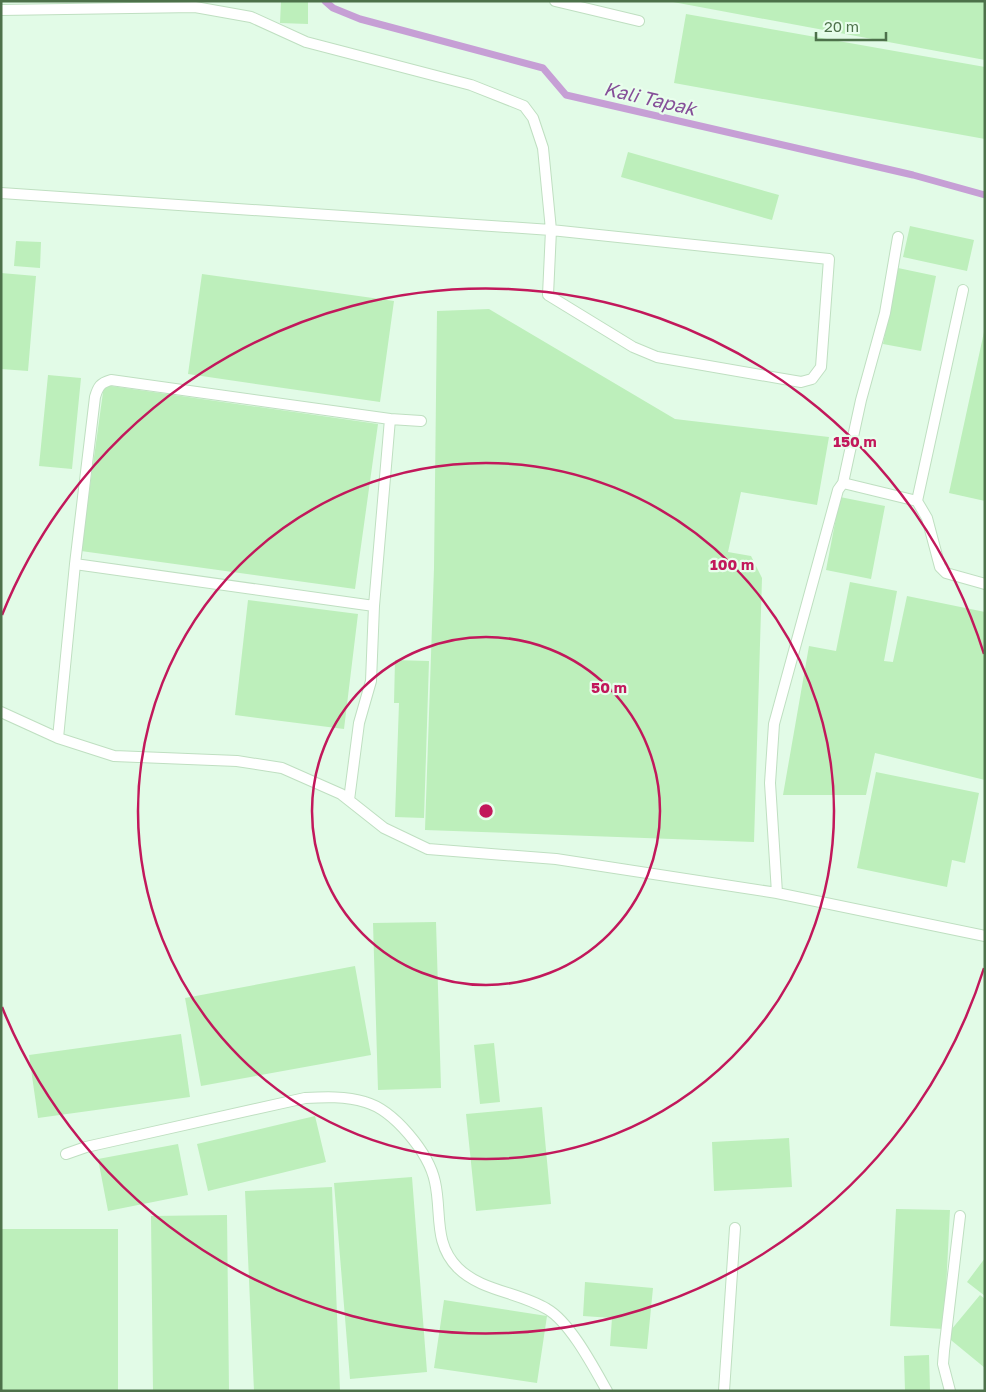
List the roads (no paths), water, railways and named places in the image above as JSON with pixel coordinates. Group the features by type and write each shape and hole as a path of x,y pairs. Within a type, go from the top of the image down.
{"lane":[{"path":"555,1 639,21"},
{"path":"1,10 195,7 252,16 306,42 471,85 524,106 533,118 542,148 551,230 548,295 633,348 657,357 801,382 812,379 820,367 829,259 551,230 1,193"},
{"path":"777,893 770,783 774,724 835,500 843,484 861,400 885,313 898,237"},
{"path":"962,290 917,502 927,518 940,567 946,573 985,584"},
{"path":"58,738 75,564 98,386 103,382 111,380 421,421"},
{"path":"349,800 359,723 371,681 374,606 390,418"},
{"path":"843,484 917,502"},
{"path":"75,564 374,606"},
{"path":"1,712 58,738 114,756 237,760 282,768 341,794 384,828 428,850 556,859 777,893 985,936"},
{"path":"66,1154 86,1147 305,1098 331,1097 366,1102 392,1116 411,1137 426,1160 435,1182 439,1232 447,1254 458,1268 473,1279 549,1310 583,1350 607,1391"},
{"path":"950,1391 943,1364 960,1216"},
{"path":"724,1391 735,1228"}],"waterway":[{"name":"Kali Tapak","path":"325,1 333,8 360,19 543,68 566,95 913,175 985,195"}]}
